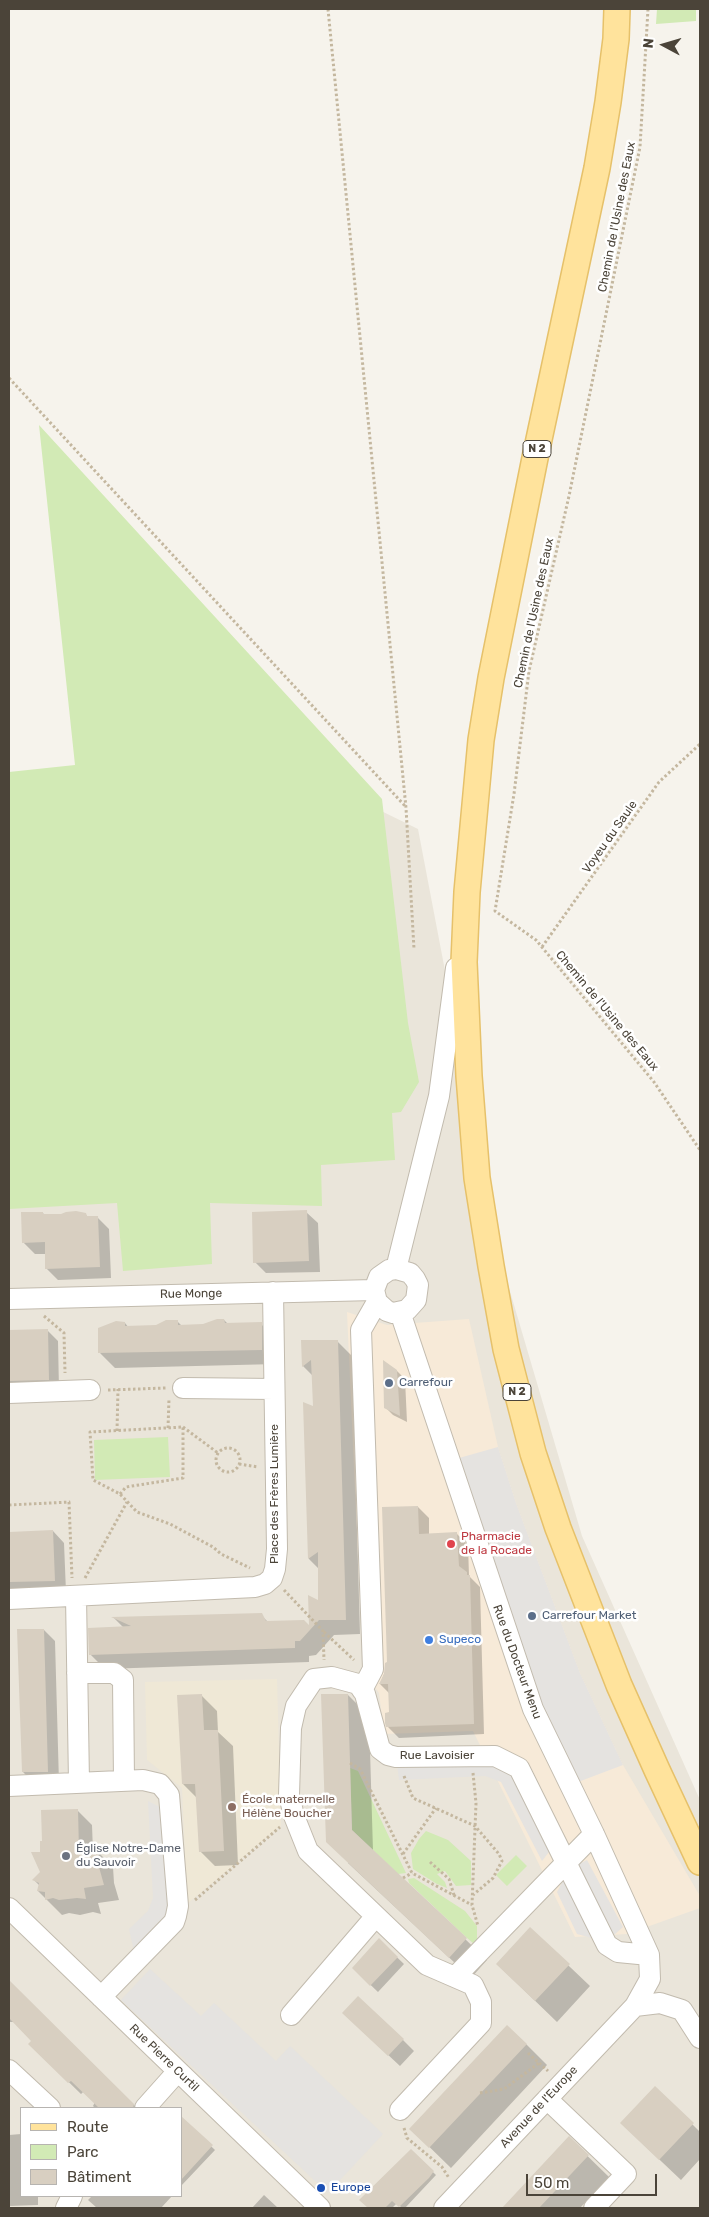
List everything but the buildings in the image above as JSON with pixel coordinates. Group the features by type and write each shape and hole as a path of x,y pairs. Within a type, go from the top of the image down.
{"main road":[{"name":"N 2","path":"617,9 616,39 597,168 552,375 491,678 481,740 467,892 464,962 469,1076 477,1178 506,1349 533,1453 561,1536 619,1685 660,1779 700,1862"}],"street":[{"path":"396,1268 439,1096 467,892"},
{"path":"376,1296 387,1311 400,1312 407,1310 416,1300 418,1285 410,1273 396,1268 389,1270 379,1277 376,1296 361,1330 373,1669 362,1690 358,1684 332,1677 314,1679 296,1706 291,1728 289,1795 294,1816 308,1851 427,1965 455,1976 473,1986 481,2002 481,2023 400,2110"},
{"name":"Rue Monge","path":"16,1298 273,1292 376,1296"},
{"name":"Place des Frères Lumière","path":"9,1599 255,1587 265,1584 272,1578 276,1569 277,1549 273,1292"},
{"name":"Rue du Docteur Menu","path":"400,1312 533,1710 594,1834 649,1955 650,1979 634,2006"},
{"path":"183,1388 274,1389"},
{"path":"9,1392 90,1390"},
{"path":"76,1596 79,1783"},
{"path":"77,1673 114,1673 123,1680 124,1781"},
{"name":"Rue Lavoisier","path":"362,1690 380,1749 388,1755 396,1757 495,1756 519,1768 607,1945 618,1952 649,1955"},
{"path":"9,1786 143,1780 160,1784 169,1795 178,1906 174,1922 101,1997"},
{"path":"455,1976 565,1861 594,1834"},
{"name":"Rue Pierre Curtil","path":"9,1908 320,2208"},
{"path":"291,2015 376,1916"},
{"path":"634,2006 660,2003 682,2010 700,2038"},
{"name":"Avenue de l'Europe","path":"444,2208 634,2006"},
{"path":"9,2070 49,2107"},
{"path":"146,2107 178,2071"},
{"path":"546,2100 626,2174 594,2208"}],"path":[{"path":"328,9 406,808 414,949"},
{"name":"Chemin de l'Usine des Eaux","path":"648,9 640,148 569,496 529,671 512,803 495,911 536,940 654,1082 700,1150"},
{"path":"9,378 406,808"},
{"name":"Voyeu du Saule","path":"542,947 659,782 700,744"},
{"path":"16,1298 64,1333 66,1391"},
{"path":"90,1390 169,1388 168,1428"},
{"path":"117,1431 118,1389"},
{"path":"218,1454 183,1428 90,1432 93,1480 120,1494 137,1512 170,1524 213,1547 221,1554 272,1578 323,1632 354,1660 373,1669"},
{"path":"120,1494 126,1487 183,1478 183,1428"},
{"path":"228,1448 235,1451 239,1457 237,1468 226,1472 219,1469 216,1462 218,1454 228,1448"},
{"path":"9,1505 69,1502 72,1584 76,1596"},
{"path":"76,1596 127,1502"},
{"path":"323,1632 324,1678"},
{"path":"470,1756 476,1803 472,1905 484,1946"},
{"path":"396,1757 413,1798 476,1826 499,1854 502,1861 493,1878 473,1895"},
{"path":"350,1763 360,1769 412,1874 472,1905"},
{"path":"403,1854 436,1808"},
{"path":"176,1916 294,1816"},
{"path":"430,1862 449,1880 454,1895"},
{"path":"403,1878 412,1874"},
{"path":"528,2053 562,2083"},
{"path":"480,2093 504,2089 539,2062"},
{"path":"400,2110 407,2138 442,2167 458,2193"}],"shaded area":[{"path":"271,757 418,829 499,1254 582,1536 700,1800 700,2208 9,2208 9,782"},
{"path":"347,1312 387,1325 469,1319 498,1447 516,1503 580,1673 623,1765 700,1896 700,1908 627,1934 575,1937 473,1731 384,1734 379,1693 363,1670"},
{"path":"498,1447 516,1503 580,1673 623,1765 578,1782 552,1727 505,1614 452,1460"},
{"name":"École maternelle Hélène Boucher","path":"277,1679 281,1826 187,1904 182,1788 147,1760 145,1682"},
{"path":"396,1757 519,1768 556,1843 542,1861 501,1782 485,1776 399,1780"},
{"path":"148,1801 170,1812 178,1906 136,1960 129,1929 148,1911 153,1898"},
{"path":"587,1860 623,1927 606,1942 577,1934 557,1892 569,1869"},
{"path":"150,1969 201,2016 214,2003 276,2061 290,2046 383,2134 328,2193 121,2000"}],"green space":[{"path":"657,9 696,9 696,21 656,24"},
{"path":"39,425 382,799 408,1023 419,1082 401,1112 392,1113 395,1160 321,1165 322,1206 210,1203 212,1264 123,1271 117,1203 9,1209 9,772 75,765"},
{"path":"168,1437 170,1477 95,1480 94,1440"},
{"path":"350,1768 358,1771 406,1873 398,1874 352,1830"},
{"path":"426,1831 448,1840 471,1861 471,1885 456,1886 445,1871 437,1874 445,1882 447,1888 413,1869 411,1853"},
{"path":"516,1855 527,1866 507,1886 496,1875"},
{"path":"414,1878 465,1911 477,1926 477,1940 473,1943 467,1938 409,1883 408,1879"}],"place":[{"name":"Carrefour","path":"389,1383"},
{"name":"Pharmacie de la Rocade","path":"451,1544"},
{"name":"Carrefour Market","path":"532,1616"},
{"name":"Supeco","path":"429,1640"},
{"name":"École maternelle Hélène Boucher","path":"232,1807"},
{"name":"Église Notre-Dame du Sauvoir","path":"66,1856"},
{"name":"Europe","path":"321,2188"}]}
